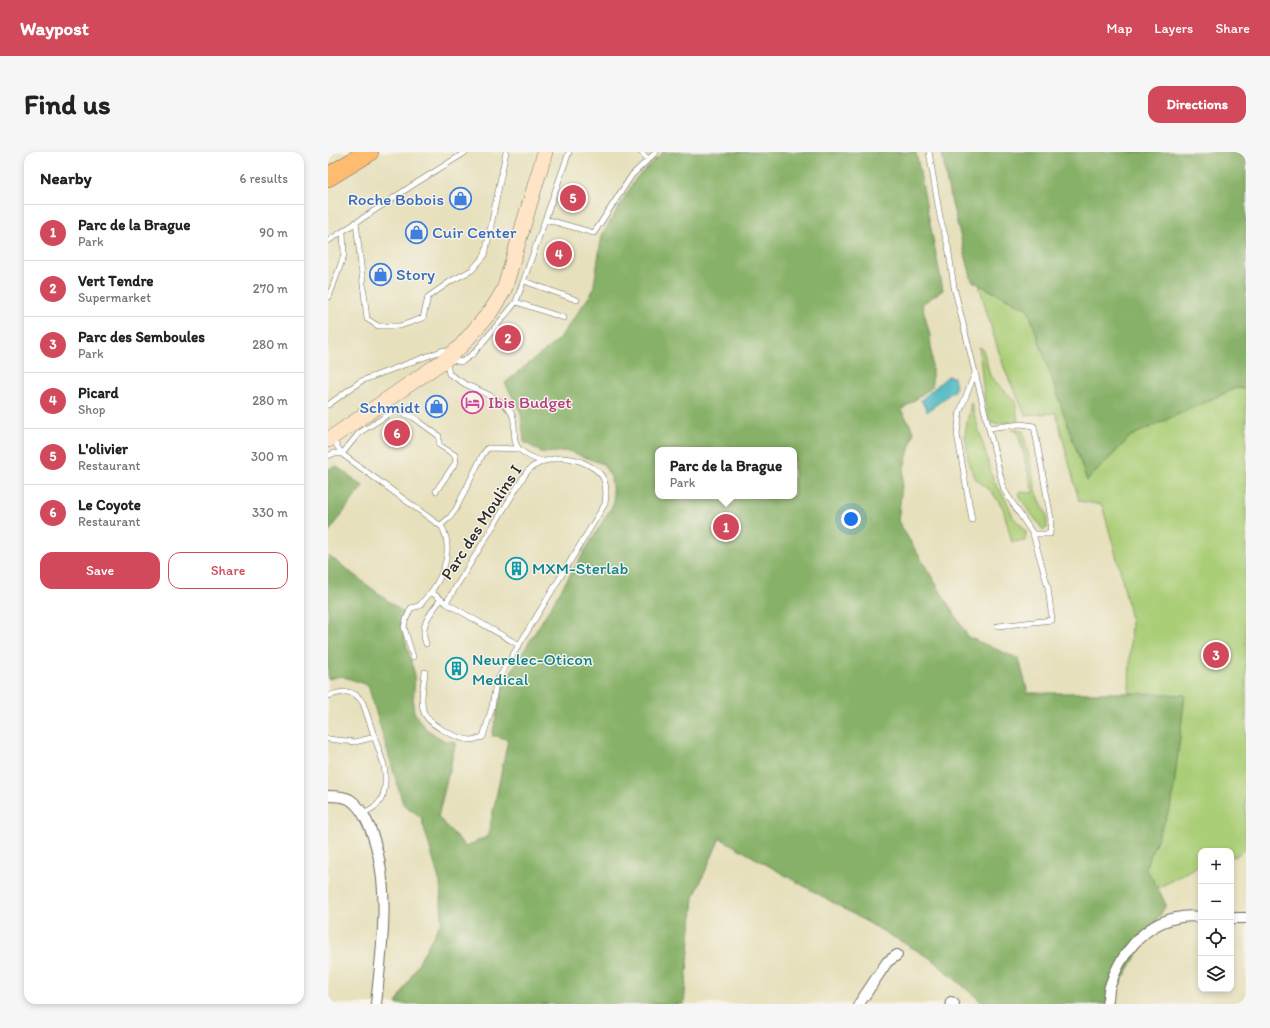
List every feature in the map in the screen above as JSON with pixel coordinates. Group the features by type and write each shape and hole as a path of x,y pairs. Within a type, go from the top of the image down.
{"highway":[{"path":"328,177 369,152"}],"main road":[{"path":"445,355 475,320 496,288 537,152"},
{"path":"331,432 445,355 461,346 492,311 504,290 545,152"}],"street":[{"path":"328,796 338,796 349,799 363,813 373,836 378,853 384,892 383,929 376,1004"},
{"path":"1107,1004 1109,988 1118,966 1127,952 1141,937 1167,920 1177,917 1198,917"},
{"path":"1234,918 1246,918"},
{"path":"859,1004 887,962 897,955"}],"lane":[{"path":"328,241 466,152"},
{"path":"356,222 367,319 378,326 400,326 423,318 428,297 451,281 472,270 485,255 506,152"},
{"path":"328,405 361,381 445,355 462,362 474,353 516,302 569,152"},
{"path":"641,152 648,159"},
{"path":"929,152 940,217 948,246 954,287 1004,490 1033,534 1048,587 1052,620 998,626"},
{"path":"545,219 594,233 632,176 654,153"},
{"path":"328,297 344,255 343,231"},
{"path":"524,281 577,300"},
{"path":"516,302 564,318"},
{"path":"425,672 422,698 422,709 424,713 434,724 447,733 460,738 472,740 483,737 492,706 496,682 600,514 605,504 606,494 604,479 592,467 572,459 563,458 544,461 531,457 519,449 516,442 514,418 511,412 488,393 466,385 449,374 445,355"},
{"path":"972,520 957,434 960,410 975,372"},
{"path":"328,456 334,453 342,454 359,433 394,411 413,417 439,436 439,444 456,455 456,462 436,491"},
{"path":"989,428 1021,424 1034,426 1051,519 1050,534 1033,534"},
{"name":"Parc des Moulins I","path":"331,432 342,454 441,525 445,533 447,548 443,571 438,584 431,592 446,603 519,645"},
{"name":"Parc des Moulins I","path":"441,525 456,509 483,454 488,448 519,449"},
{"name":"Parc des Moulins I","path":"446,603 526,473 532,467 544,461"},
{"path":"414,657 404,627 406,619 411,608 419,606 431,592"},
{"path":"426,644 424,638 425,622 441,599"},
{"path":"328,696 340,692 351,692 357,695 363,703 384,765 386,776 381,798 377,804 363,813"},
{"path":"328,739 355,742 375,737"}],"green space":[{"path":"663,152 916,152 943,290 922,304 930,336 932,387 901,410 914,431 904,468 898,521 968,637 1019,659 1028,693 1129,693 1185,695 1172,803 1145,868 1158,888 1166,905 1108,1004 984,1004 930,958 720,838 694,897 684,1004 396,1004 442,920 440,883 421,817 403,804 368,685 341,676 328,679 328,555 404,613 400,622 415,675 413,704 414,712 426,729 445,741 456,742 438,817 466,847 488,836 508,740 497,736 492,736 503,685 614,503 611,477 603,464 568,451 543,453 524,442 521,413 505,383 559,339 593,291 602,235 636,178"},
{"path":"942,152 1246,152 1246,389 1236,388 1131,436 1087,481 1028,309 972,281 947,184"},
{"path":"979,285 1028,309 1087,481 1131,436 1236,388 1246,389 1246,848 1235,857 1234,848 1198,848 1198,866 1158,888 1145,869 1172,803 1184,695 1129,693 1131,620 1121,573 1102,505 1079,501 1056,413 1025,415 1005,370"},
{"path":"979,347 983,349 990,376 1015,401 1018,421 998,424 990,421 985,404"},
{"path":"971,403 993,479 1007,502 1013,517 1026,532 1025,541 1012,542 1003,508 992,492 976,479 969,465 965,434"},
{"path":"1017,429 1023,431 1037,494 1047,515 1047,528 1043,530 1021,499 1019,492 1033,493 1018,432 1012,430"},
{"path":"336,466 363,486 328,533 328,469"}],"water":[{"path":"948,376 954,377 956,386 954,391 927,412 921,400"}],"place":[{"name":"L'olivier","path":"573,198"},
{"name":"Roche Bobois","path":"460,199"},
{"name":"Cuir Center","path":"416,232"},
{"name":"Picard","path":"559,254"},
{"name":"Story","path":"381,274"},
{"name":"Vert Tendre","path":"508,338"},
{"name":"Ibis Budget","path":"473,402"},
{"name":"Schmidt","path":"436,407"},
{"name":"Le Coyote","path":"397,433"},
{"name":"Parc de la Brague","path":"726,527"},
{"name":"MXM-Sterlab","path":"517,568"},
{"name":"Parc des Semboules","path":"1216,655"},
{"name":"Neurelec-Oticon Medical","path":"457,669"}]}
